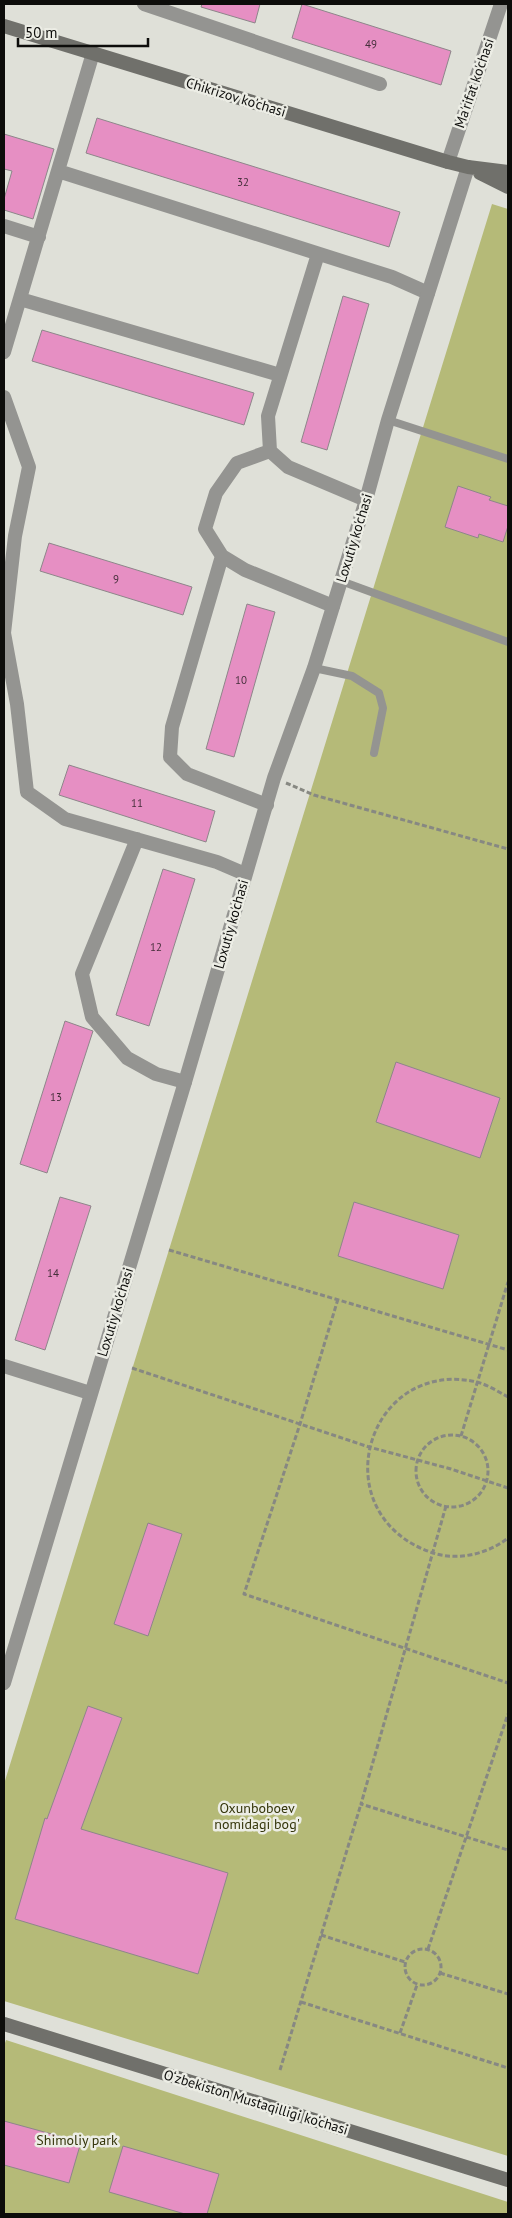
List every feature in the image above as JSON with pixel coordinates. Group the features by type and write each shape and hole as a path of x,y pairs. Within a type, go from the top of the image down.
{"main road":[{"name":"Chikrizov ko'chasi","path":"4,26 468,168 508,186"},
{"name":"Chikrizov ko'chasi","path":"468,168 508,172"},
{"name":"O‘zbekiston Mustaqilligi ko‘chasi","path":"4,2024 508,2180"}],"street":[{"path":"144,4 380,84"},
{"name":"Ma'rifat ko'chasi","path":"448,162 501,4"},
{"path":"4,352 93,53"},
{"name":"Loxutiy ko'chasi","path":"4,1683 185,1082 245,874 268,805 274,778 314,668 366,500 388,420 468,168"},
{"path":"58,171 392,277 428,293"},
{"path":"4,226 39,236"},
{"path":"318,254 268,416 270,451 288,467 366,500"},
{"path":"20,299 280,375"},
{"path":"4,397 29,467 15,536 4,634 17,704 27,792 65,819 217,862 245,874"},
{"path":"270,451 237,463 216,493 205,529 222,556 245,570 333,606"},
{"path":"222,556 172,728 170,757 187,774 268,805"},
{"path":"136,839 82,974 92,1017 127,1058 156,1074 185,1082"},
{"path":"4,1366 90,1393"}],"lane":[{"path":"388,420 508,459"},
{"path":"341,581 508,642"},
{"path":"314,668 352,676 379,693 383,708 374,752"}],"path":[{"path":"274,778 314,795 508,849"},
{"path":"168,1250 508,1350"},
{"path":"462,1436 508,1282"},
{"path":"338,1299 300,1424 244,1594 508,1684"},
{"path":"132,1368 369,1447 508,1488"},
{"path":"508,1397 479,1383 454,1380 426,1384 400,1398 380,1420 369,1447 367,1476 374,1504 391,1529 414,1547 442,1556 471,1556 499,1546 508,1538"},
{"path":"449,1435 462,1436 473,1441 482,1450 487,1461 487,1481 479,1495 470,1502 460,1506 446,1506 428,1497 421,1488 417,1478 418,1460 427,1445 437,1438 449,1435"},
{"path":"280,2070 406,1650 446,1506"},
{"path":"428,1949 508,1714"},
{"path":"360,1804 508,1850"},
{"path":"321,1935 405,1962"},
{"path":"428,1949 439,1958 440,1973 435,1982 417,1985 408,1978 405,1962 413,1951 428,1949"},
{"path":"440,1973 508,1994"},
{"path":"400,2034 417,1985"},
{"path":"301,2002 508,2068"}],"green space":[{"name":"Oxunboboev nomidagi bog'","path":"492,204 508,209 508,2156 4,2001 4,1784"},
{"name":"Shimoliy park","path":"6,2040 508,2202 508,2214 4,2214 4,2046"}],"building":[{"path":"202,4 260,4 255,23 201,7"},
{"path":"302,4 451,51 441,85 292,38"},
{"path":"97,118 400,212 389,247 86,153"},
{"path":"4,134 54,149 33,219 4,210 4,199 12,171 4,169"},
{"path":"343,296 369,304 327,450 301,442"},
{"path":"42,330 254,393 244,425 32,361"},
{"path":"458,486 491,497 489,500 508,506 508,526 503,542 479,534 478,538 445,527"},
{"path":"49,543 192,587 183,615 40,571"},
{"path":"247,604 275,612 234,757 206,749"},
{"path":"69,765 215,811 206,842 59,795"},
{"path":"163,869 195,879 149,1026 116,1015"},
{"path":"65,1021 93,1031 47,1173 20,1164"},
{"path":"396,1062 500,1098 480,1158 376,1122"},
{"path":"60,1197 91,1206 45,1350 15,1340"},
{"path":"354,1202 459,1235 443,1289 338,1256"},
{"path":"148,1523 182,1534 148,1636 114,1624"},
{"path":"88,1706 122,1718 81,1829 228,1873 198,1974 15,1919 45,1818 47,1819"},
{"path":"4,2121 81,2142 69,2183 4,2165"},
{"path":"123,2146 219,2174 207,2214 185,2214 109,2192"}]}
